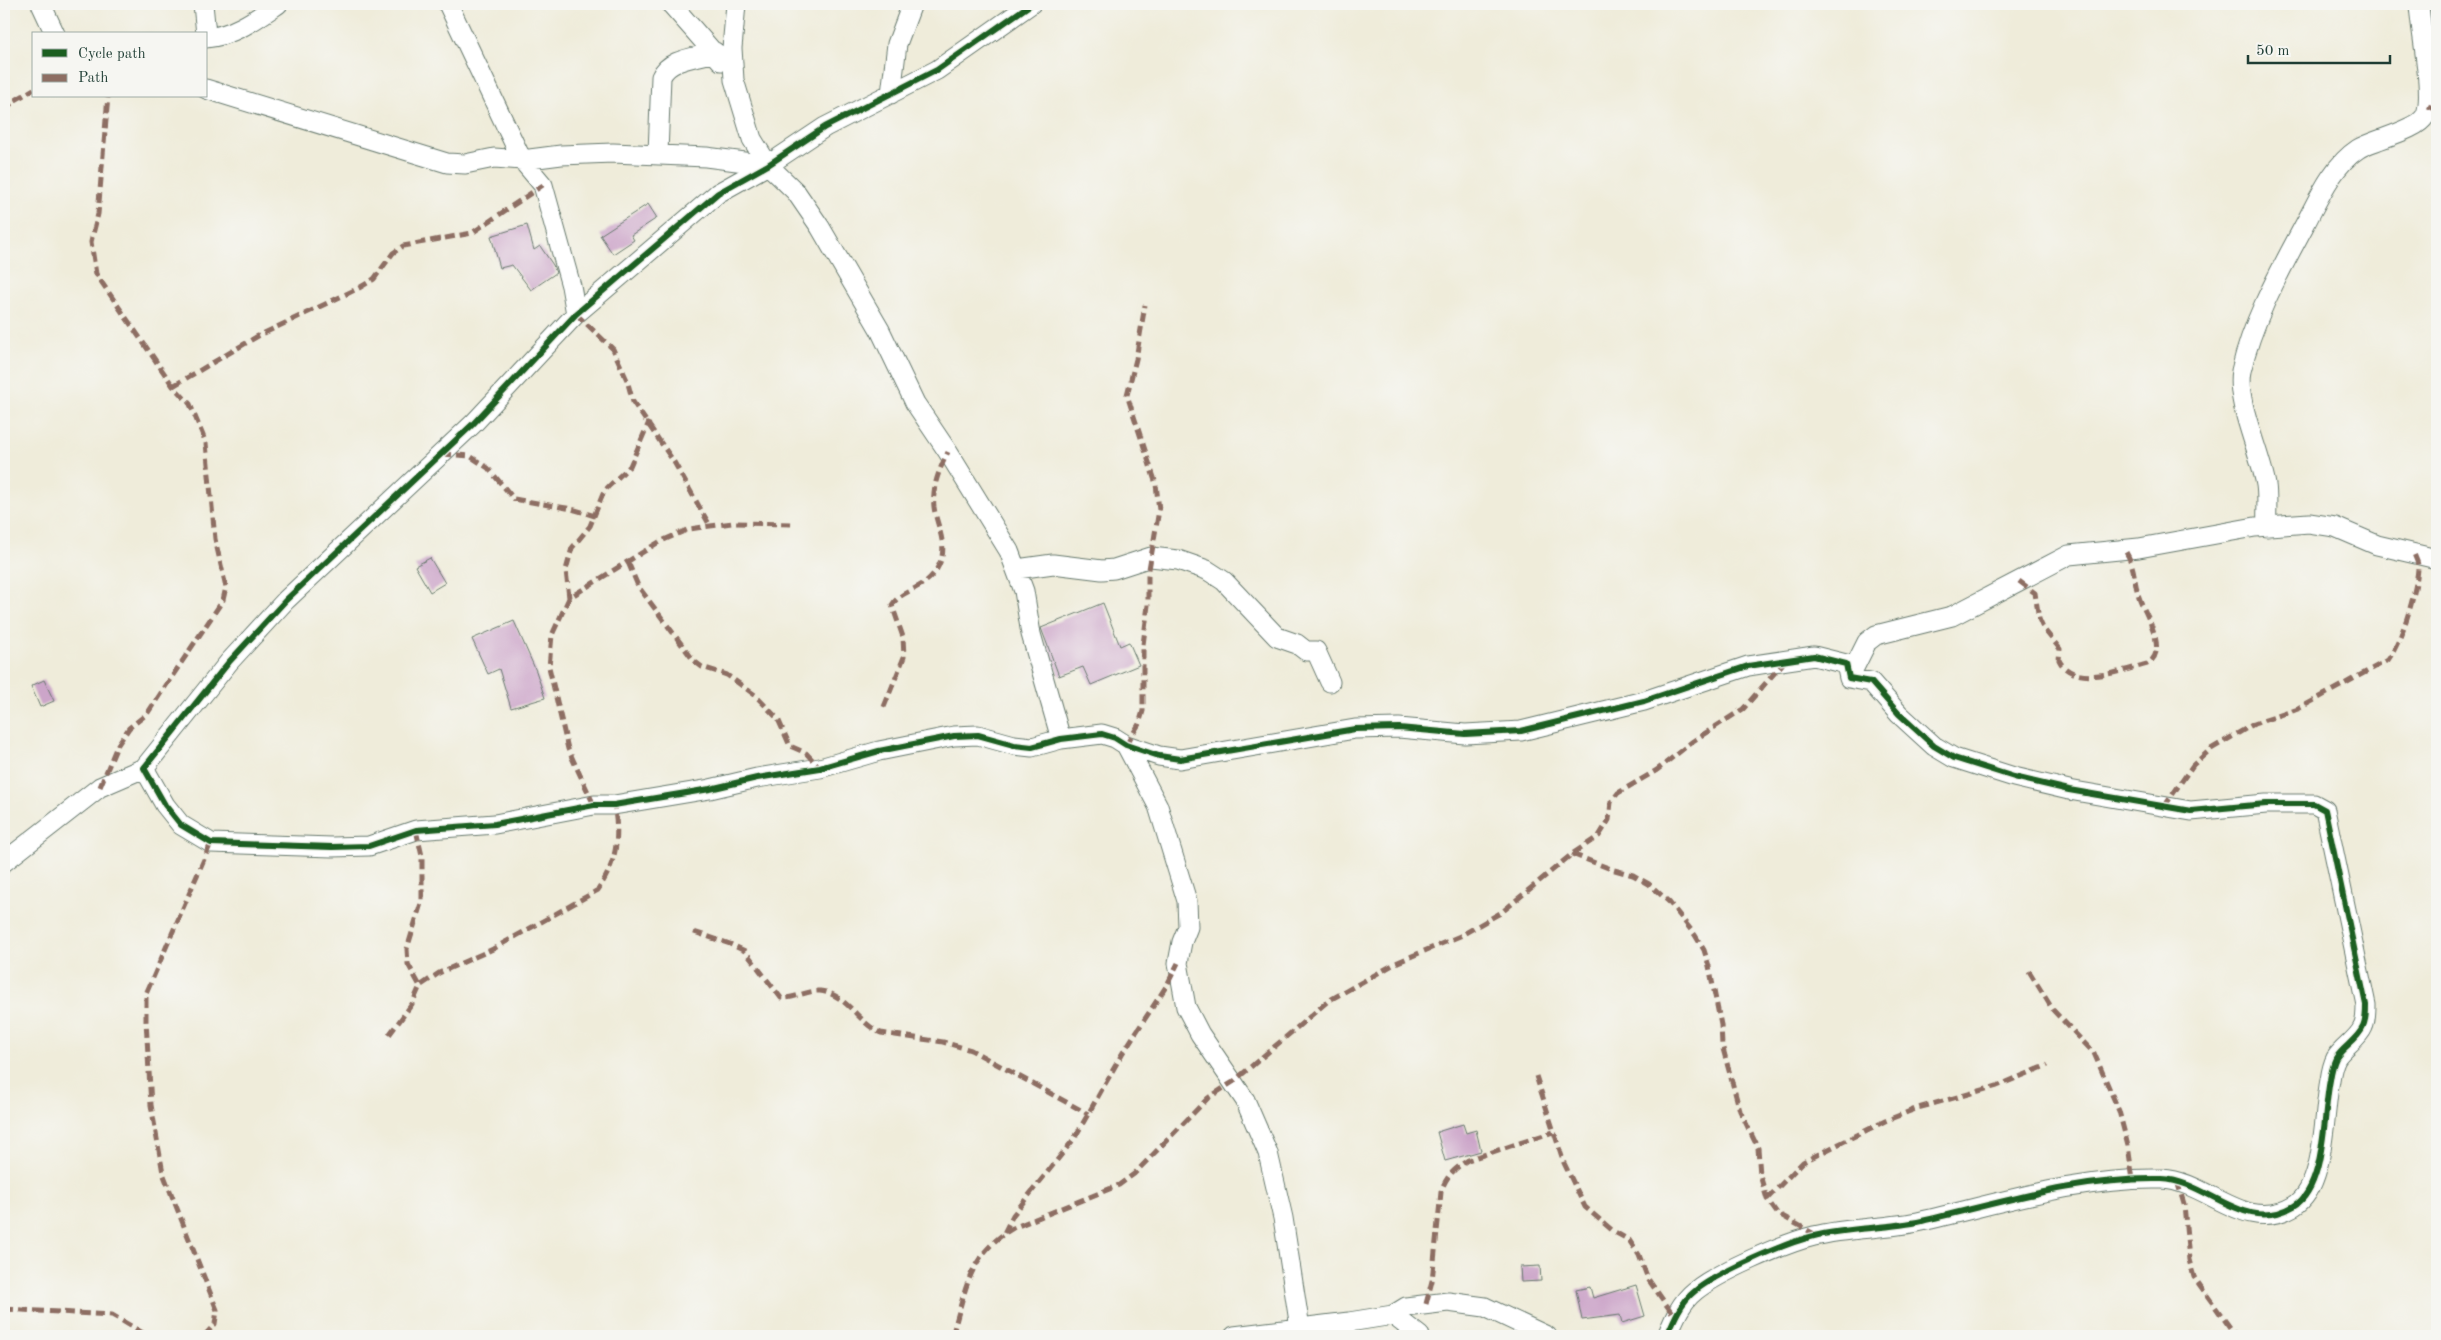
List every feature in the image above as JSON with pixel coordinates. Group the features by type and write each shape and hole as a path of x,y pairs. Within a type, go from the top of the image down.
{"street":[{"path":"41,4 54,32"},
{"path":"203,4 206,32"},
{"path":"208,38 218,37 240,28 278,4"},
{"path":"448,4 522,160 543,185 571,286 576,314"},
{"path":"671,4 715,52 734,80"},
{"path":"736,4 732,48 734,80 752,139 768,165 796,192 820,227 880,330 915,403 948,452 1017,569 1028,607 1032,634 1061,739"},
{"path":"891,94 897,44 912,4"},
{"path":"4,862 100,787 144,768 206,689 286,600 473,424 576,314 718,193 768,165 825,127 937,70 1031,4"},
{"path":"2267,527 2266,486 2242,394 2241,374 2252,336 2262,309 2284,264 2328,182 2344,162 2358,149 2416,125 2425,117 2429,90 2419,4"},
{"path":"658,154 661,76 664,69 678,62 715,52"},
{"path":"208,90 447,163 465,164 494,158 522,160 561,155 658,154 706,156 768,165"},
{"path":"1849,678 1867,642 1876,635 1952,616 2069,555 2139,548 2267,527 2309,523 2335,527 2378,545 2437,559"},
{"path":"1017,569 1053,564 1102,570 1114,569 1151,557 1166,557 1208,570 1236,592 1277,637 1306,651 1316,651 1330,682"},
{"path":"144,768 165,805 181,825 211,842 332,847 369,846 416,830 495,824 594,806 614,805 710,789 757,778 820,768 879,751 954,736 978,734 1014,745 1032,746 1061,739 1102,734 1115,738 1126,745 1159,756 1180,759 1355,729 1398,728 1465,734 1521,731 1644,701 1748,666 1814,656 1846,664 1849,678"},
{"path":"1667,1336 1675,1317 1696,1290 1775,1250 1816,1236 1904,1225 2060,1189 2133,1180 2165,1179 2186,1182 2212,1198 2243,1211 2266,1215 2283,1211 2307,1196 2319,1162 2325,1111 2335,1059 2363,1028 2366,1005 2363,982 2327,817 2321,806 2266,804 2190,811 2069,790 2014,776 1954,758 1934,746 1899,714 1871,682 1849,678"},
{"path":"1126,745 1158,806 1187,901 1188,927 1182,942 1178,963 1186,1007 1200,1034 1245,1100 1268,1153 1283,1218 1300,1328"},
{"path":"1234,1336 1394,1315 1406,1308 1426,1304 1466,1303 1485,1307 1547,1336"},
{"path":"1394,1315 1420,1336"}],"building":[{"path":"648,204 657,218 631,235 634,240 613,254 600,235"},
{"path":"527,225 534,250 540,246 556,273 531,290 512,265 500,268 491,236"},
{"path":"430,558 445,583 430,592 415,566"},
{"path":"1103,603 1120,646 1129,642 1139,665 1091,685 1083,667 1059,676 1041,628"},
{"path":"514,621 536,671 545,698 511,708 499,669 488,674 472,639"},
{"path":"44,680 54,701 40,707 31,686"},
{"path":"1463,1124 1466,1133 1476,1130 1481,1151 1445,1161 1437,1132"},
{"path":"1540,1266 1541,1281 1521,1282 1520,1267"},
{"path":"1636,1285 1645,1316 1622,1323 1620,1315 1582,1320 1576,1290 1590,1287 1593,1298"}],"marked path":[{"path":"4,110 14,101 32,90"},
{"path":"100,787 117,746 129,728 147,714 223,600 226,587 215,539 206,443 190,404 173,386 96,274 91,242 98,214 108,98"},
{"path":"2428,106 2437,110"},
{"path":"173,386 258,336 374,279 393,253 403,246 472,233 543,185"},
{"path":"1126,745 1139,724 1143,711 1143,645 1148,605 1148,575 1159,510 1156,484 1127,395 1136,359 1145,305"},
{"path":"576,314 613,349 627,380 633,402 674,462 709,524"},
{"path":"569,598 566,570 572,548 590,526 603,494 630,466 649,422"},
{"path":"884,707 904,657 903,637 892,605 897,599 930,578 936,570 943,553 934,507 934,492 939,472 948,452"},
{"path":"442,454 470,456 488,468 514,499 572,509 595,516"},
{"path":"594,805 568,749 549,667 552,635 569,598 659,542 689,529 732,523 793,524"},
{"path":"2019,581 2035,593 2039,619 2043,628 2060,649 2059,660 2066,669 2075,674 2087,676 2113,673 2147,664 2154,658 2156,642 2154,632 2137,591 2131,562 2124,549"},
{"path":"2164,807 2193,765 2211,749 2254,724 2298,709 2388,660 2403,629 2417,579 2418,567 2414,554"},
{"path":"628,562 638,586 694,661 702,667 727,675 755,695 778,719 790,746 806,753 820,768"},
{"path":"952,1336 971,1275 986,1250 998,1239 1013,1228 1119,1185 1134,1174 1208,1098 1233,1082 1328,1001 1398,962 1460,936 1502,912 1572,854 1599,836 1609,820 1611,802 1618,793 1657,770 1693,741 1743,709 1786,660"},
{"path":"389,1035 412,1004 420,986 439,973 493,949 598,890 613,859 617,839 614,805"},
{"path":"416,830 422,856 422,900 407,949 408,964 420,986"},
{"path":"204,1336 215,1324 217,1310 163,1173 151,1105 146,994 211,843"},
{"path":"1572,854 1633,875 1649,884 1669,902 1695,935 1704,950 1709,966 1721,1025 1722,1045 1740,1111 1758,1148 1760,1175 1767,1199 1777,1213 1816,1235"},
{"path":"694,932 745,951 781,998 815,991 829,993 838,997 866,1023 881,1033 943,1042 971,1050 1088,1114"},
{"path":"1004,1233 1013,1215 1074,1139 1122,1054 1167,985 1178,963"},
{"path":"2029,971 2053,1010 2094,1053 2119,1111 2128,1146 2133,1180"},
{"path":"1767,1199 1803,1162 1885,1121 1918,1108 1997,1086 2048,1065"},
{"path":"1536,1076 1564,1163 1585,1207 1613,1231 1629,1240 1639,1255 1648,1279 1675,1317"},
{"path":"1426,1304 1432,1281 1441,1192 1448,1177 1468,1160 1553,1132"},
{"path":"2177,1181 2184,1204 2189,1260 2194,1277 2236,1336"},
{"path":"4,1309 112,1315 148,1336"}],"cycle path":[{"path":"1031,4 937,70 825,127 768,165 718,193 576,314 473,424 286,600 229,662 144,768 165,805 181,825 211,843 332,847 369,846 416,830 495,824 594,805 614,805 710,789 757,778 820,768 879,751 954,736 978,735 1014,745 1032,747 1061,739 1102,734 1115,738 1126,745 1159,756 1180,759 1355,729 1399,728 1465,734 1521,731 1644,701 1748,666 1814,656 1846,664 1849,678 1871,682 1899,714 1934,746 1954,758 2014,777 2069,790 2191,811 2266,804 2314,804 2325,810 2366,1005 2366,1016 2361,1031 2339,1054 2334,1063 2330,1077 2318,1167 2304,1197 2294,1206 2276,1213 2259,1214 2243,1211 2179,1182 2162,1179 2132,1179 2041,1192 1909,1224 1828,1233 1770,1251 1706,1283 1686,1300 1675,1317 1667,1336"}]}
